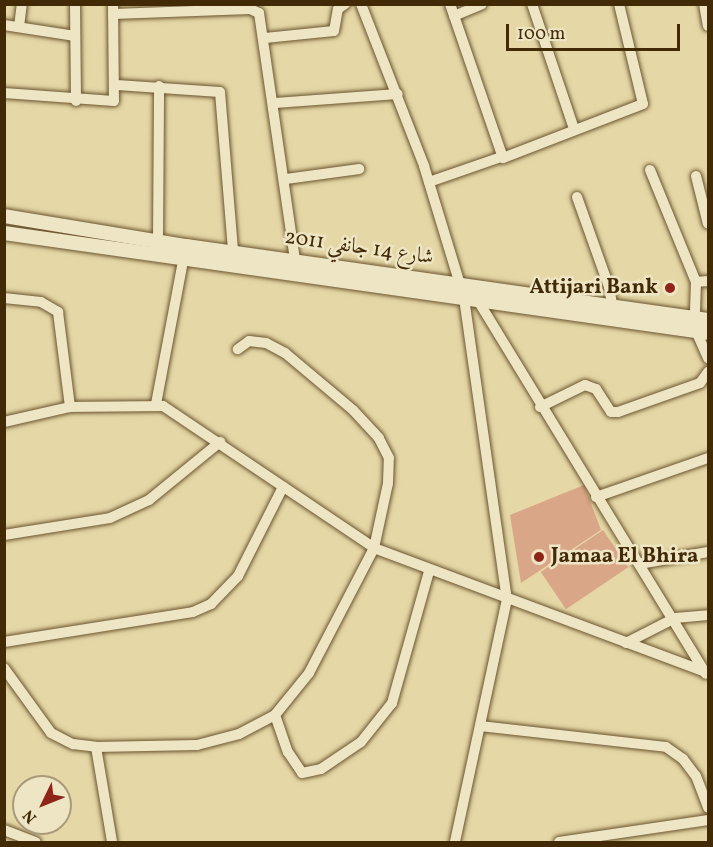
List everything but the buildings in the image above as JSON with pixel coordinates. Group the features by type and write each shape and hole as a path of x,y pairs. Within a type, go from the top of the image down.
{"main road":[{"name":"شارع 14 جانفي 2011","path":"4,216 186,246 296,259 612,304 702,326"},
{"name":"شارع 14 جانفي 2011","path":"4,233 184,261 471,299 702,326"}],"street":[{"path":"19,27 22,4"},
{"path":"75,4 76,101"},
{"path":"265,38 334,31 338,9 345,4"},
{"path":"361,4 398,94 429,182 460,284 675,618 707,675"},
{"path":"450,4 501,157"},
{"path":"454,16 482,4"},
{"path":"532,4 574,129"},
{"path":"429,182 574,129 622,114 643,104 619,4"},
{"path":"704,4 708,26"},
{"path":"4,93 76,101 114,101 117,85 113,9 255,9 265,38 296,259"},
{"path":"4,26 75,36"},
{"path":"117,85 159,86 220,92 233,251"},
{"path":"158,240 159,86"},
{"path":"275,103 398,94"},
{"path":"286,179 358,169"},
{"path":"650,170 696,282 708,358"},
{"path":"696,176 708,224"},
{"path":"576,197 609,287 612,304"},
{"path":"156,404 186,246"},
{"path":"696,282 708,281"},
{"path":"4,298 41,302 58,312 70,407"},
{"path":"455,843 507,599 471,299"},
{"path":"4,668 51,733 73,744 96,747 211,743 252,730 275,714 309,673 374,548 390,471 379,438 353,410 274,346 249,341 238,349"},
{"path":"540,407 585,385 596,389 611,412 618,412 700,383 708,372"},
{"path":"4,422 70,407 156,404 220,442 374,548 429,571 707,675"},
{"path":"4,535 110,518 149,500 220,442"},
{"path":"596,497 708,458"},
{"path":"4,642 193,612 211,604 238,576 284,487"},
{"path":"639,564 708,552"},
{"path":"275,714 288,752 302,773 321,769 361,742 392,703 429,571"},
{"path":"626,643 675,618 708,615"},
{"path":"480,726 666,747 683,759 696,776 708,808"},
{"path":"96,747 112,843"},
{"path":"559,843 708,820"},
{"path":"4,830 36,843"}],"place":[{"name":"Attijari Bank","path":"670,288"},
{"name":"Jamaa El Bhira","path":"539,557"}]}
